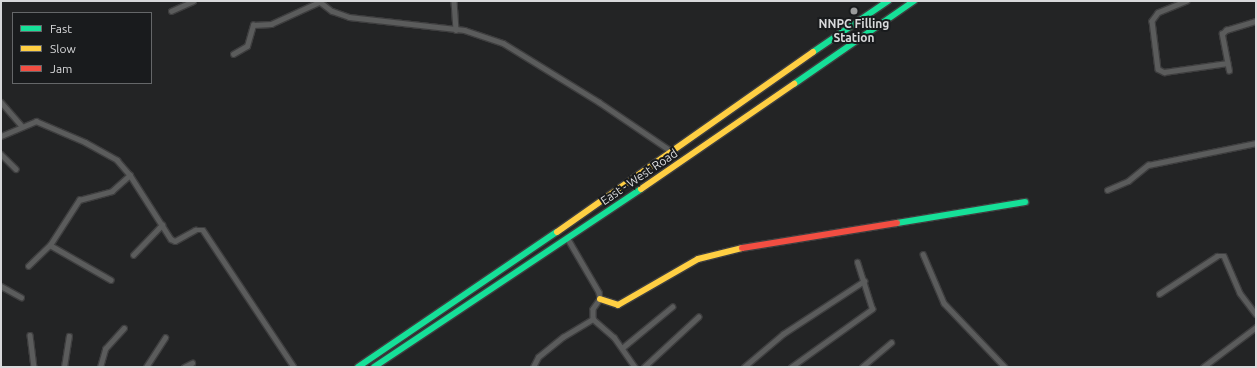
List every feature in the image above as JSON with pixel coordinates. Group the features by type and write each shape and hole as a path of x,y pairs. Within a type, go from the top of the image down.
{"main road":[{"name":"East - West Road","path":"358,367 674,153 773,80 888,1"},
{"name":"East - West Road","path":"374,367 568,239 914,1"},
{"path":"600,299 618,305 698,259 738,249 1025,202"}],"street":[{"path":"171,11 193,1"},
{"path":"233,54 247,46 253,25 271,24 319,1 332,11 349,17 456,30 492,38 519,51 674,153"},
{"path":"454,1 456,30"},
{"path":"1187,1 1158,13 1152,21 1158,69 1164,72 1228,63"},
{"path":"1229,71 1222,34 1226,30 1256,21"},
{"path":"1,102 22,126"},
{"path":"1,136 22,126 38,122 85,142 117,160 130,175 162,225 175,241 196,230 203,230 294,367"},
{"path":"1107,190 1128,182 1148,165 1256,143"},
{"path":"1,154 16,168"},
{"path":"28,266 50,245 79,200 112,191 130,175"},
{"path":"133,255 162,225"},
{"path":"568,239 600,299 593,309 594,320 614,337 635,367"},
{"path":"50,245 111,280"},
{"path":"923,254 944,303 1005,367"},
{"path":"1159,294 1217,256 1224,256 1240,293 1256,314"},
{"path":"791,367 872,309 857,262"},
{"path":"744,367 783,334 864,281"},
{"path":"1,286 21,297"},
{"path":"622,348 672,307"},
{"path":"644,367 698,317"},
{"path":"533,367 538,357 563,337 594,320"},
{"path":"1203,367 1256,327"},
{"path":"100,367 105,349 124,328"},
{"path":"30,336 34,367"},
{"path":"64,367 69,336"},
{"path":"146,367 165,338"},
{"path":"862,367 890,343"},
{"path":"184,367 192,363"}],"traffic: fast":[{"path":"813,52 888,1"},
{"path":"794,84 914,1"},
{"path":"374,367 641,189"},
{"path":"897,223 1025,202"},
{"path":"358,367 557,232"}],"traffic: slow":[{"path":"557,232 813,52"},
{"path":"641,189 794,84"},
{"path":"600,299 618,305 698,259 742,248"}],"traffic: jam":[{"path":"742,248 897,223"}],"place":[{"name":"NNPC Filling Station","path":"854,11"}]}
